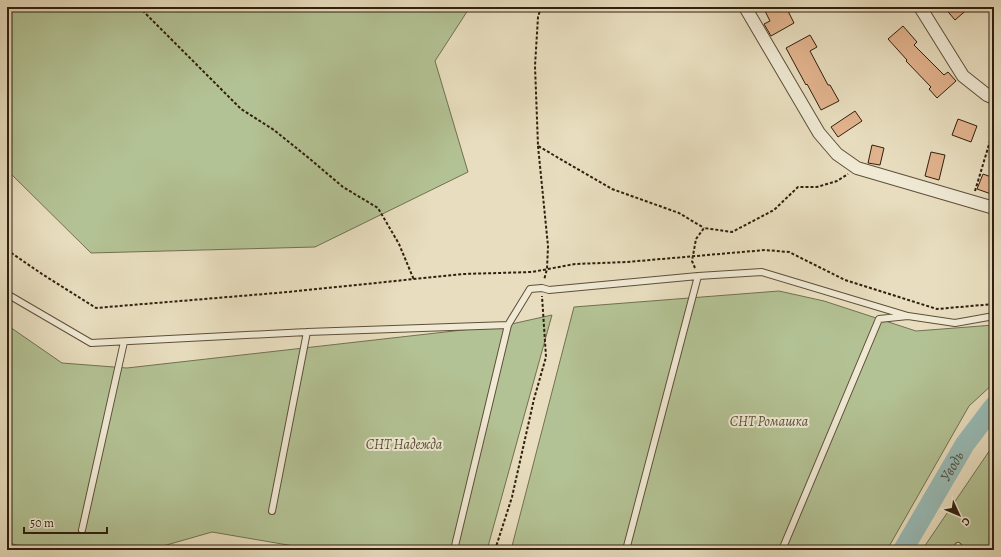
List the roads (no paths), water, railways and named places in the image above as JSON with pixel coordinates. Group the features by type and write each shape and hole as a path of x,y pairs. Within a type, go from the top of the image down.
{"street":[{"path":"745,7 819,133 837,154 857,168 994,208"},
{"path":"920,7 963,76 987,96 994,98"}],"lane":[{"path":"454,550 508,325 530,289 542,288 549,290 698,276 762,272 908,316 955,323 994,316"},
{"path":"626,550 698,276"},
{"path":"7,294 91,343 307,332 508,325"},
{"path":"782,550 879,319 908,316"},
{"path":"272,511 307,332"},
{"path":"82,530 124,342"}],"waterway":[{"name":"Уводь","path":"903,550 965,444 994,406"}],"park label":[{"name":"СНТ Ромашка","path":"769,421"},
{"name":"СНТ Надежда","path":"404,444"}]}
